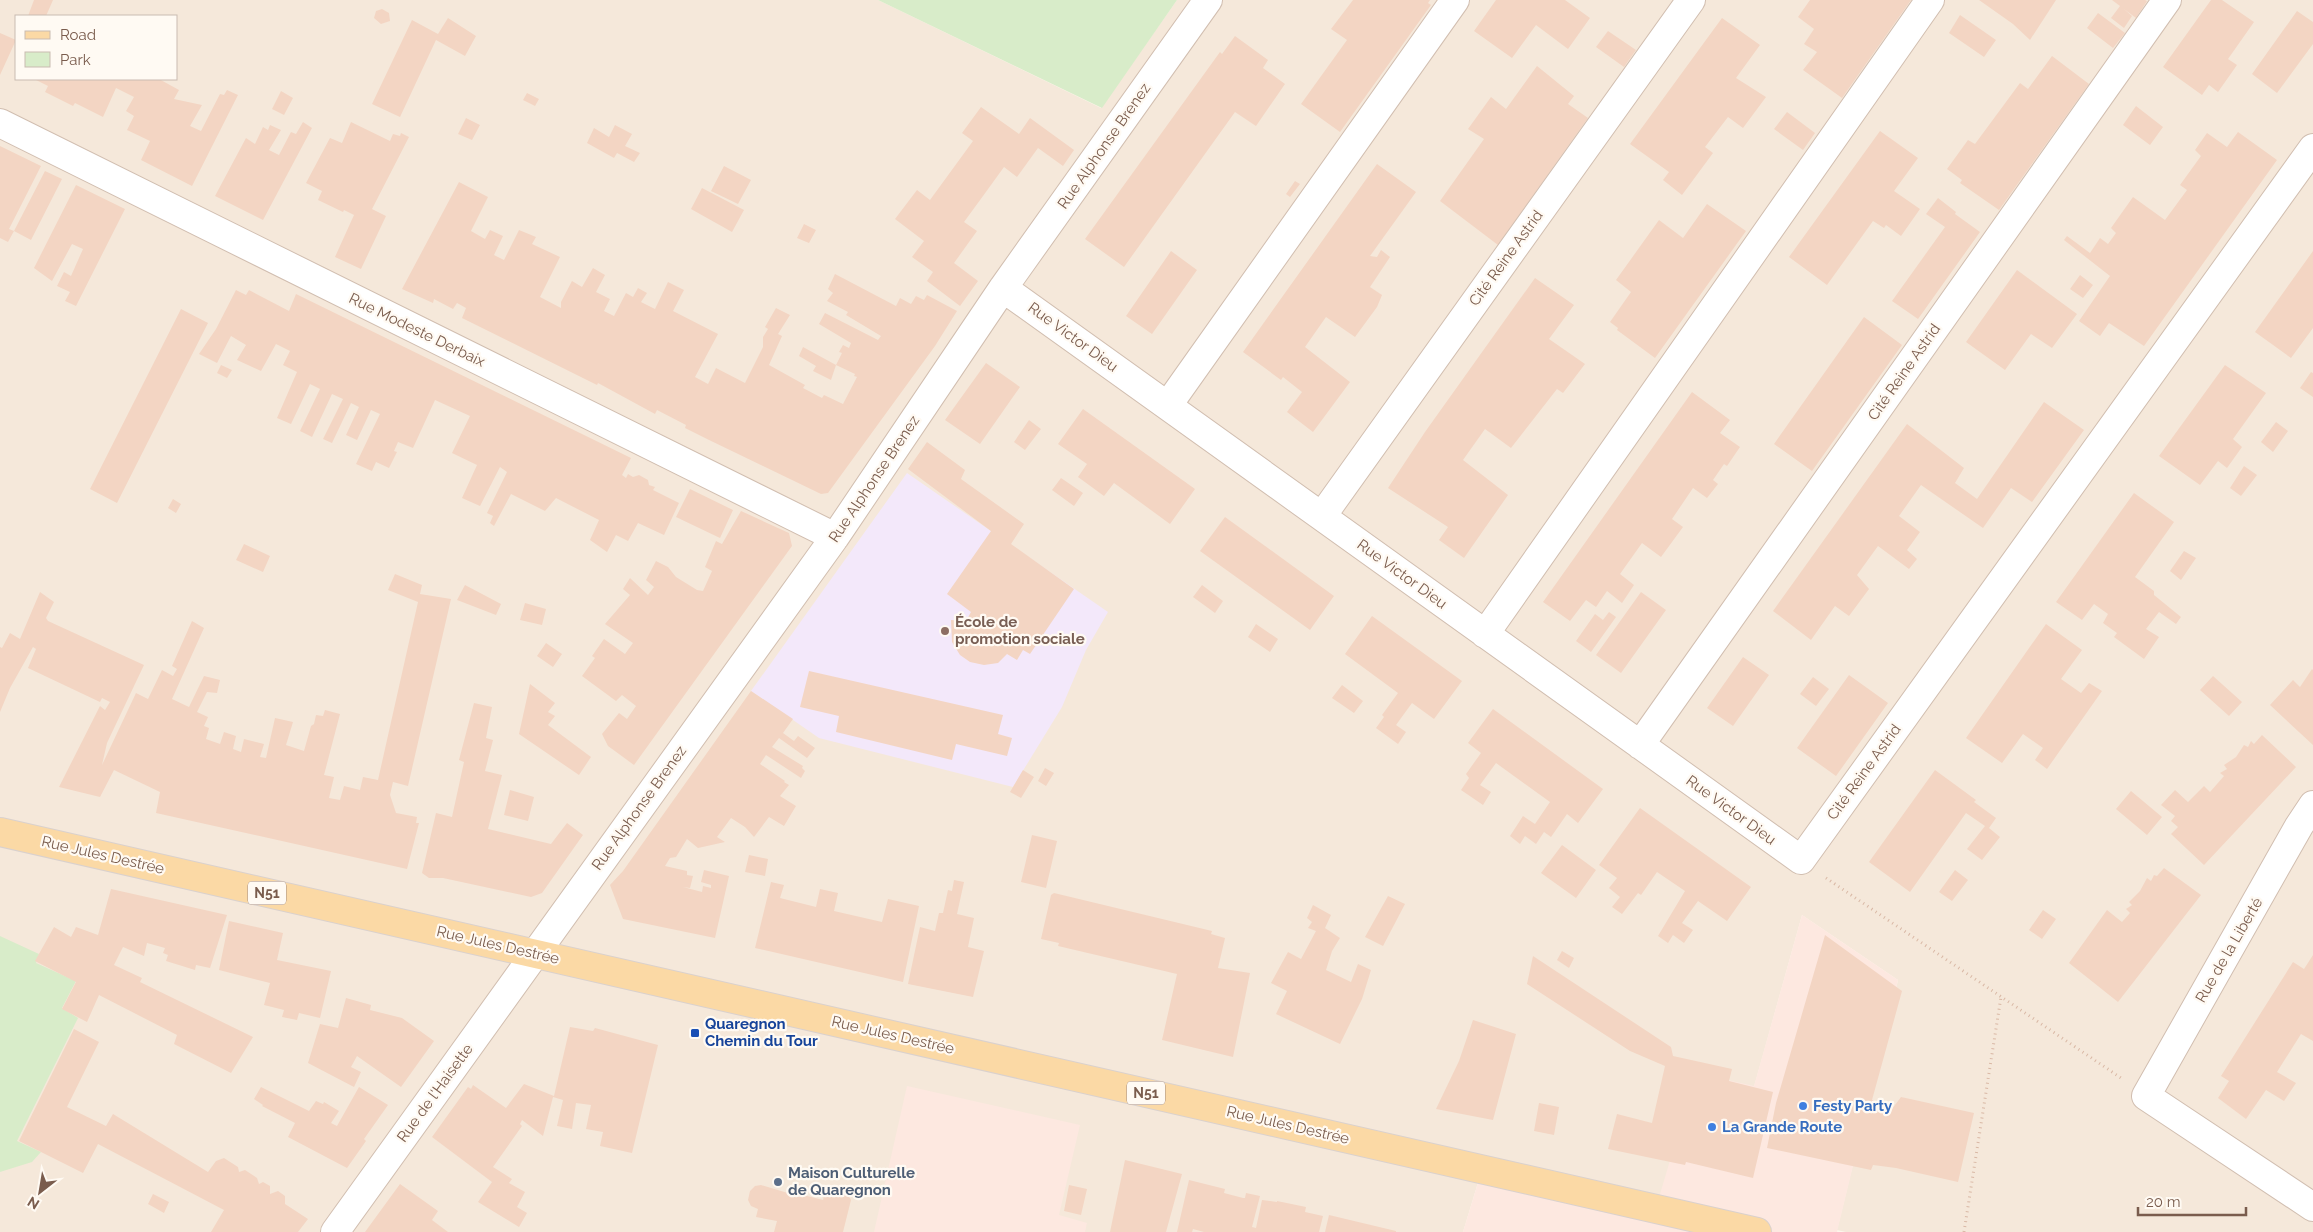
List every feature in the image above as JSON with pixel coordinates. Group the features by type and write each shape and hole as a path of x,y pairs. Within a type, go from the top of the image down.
{"main road":[{"name":"Rue Jules Destrée","path":"0,832 534,953 1704,1226 1757,1232"}],"street":[{"name":"Rue Alphonse Brenez","path":"534,953 835,537 1003,288 1208,0"},
{"path":"1168,406 1455,0"},
{"name":"Cité Reine Astrid","path":"1322,516 1691,0"},
{"path":"1485,634 1930,0"},
{"name":"Cité Reine Astrid","path":"1640,745 2167,0"},
{"name":"Rue Modeste Derbaix","path":"0,123 835,537"},
{"name":"Cité Reine Astrid","path":"1800,860 2313,148"},
{"name":"Rue Victor Dieu","path":"1003,288 1800,860"},
{"name":"Rue de la Liberté","path":"2146,1096 2299,826 2313,805"},
{"name":"Rue de l'Haisette","path":"335,1232 534,953"},
{"path":"2146,1096 2313,1207"}],"path":[{"path":"1800,860 2146,1096"},
{"path":"1964,1232 2001,997"}],"shaded area":[{"path":"0,0 878,0 1101,108 1177,0 2313,0 2313,1232 1846,1232 1837,1230 1898,980 1802,915 1754,1087 1652,1221 1480,1176 1463,1232 0,1232"},
{"name":"École de promotion sociale","path":"907,473 1108,612 1086,650 1062,707 1013,787 819,738 751,691"},
{"path":"1802,915 1898,980 1837,1232 1463,1232 1480,1176 1652,1221 1696,1073 1754,1086"},
{"path":"907,1086 1080,1125 1059,1215 1087,1223 1085,1232 874,1232"}],"green space":[{"path":"878,0 1177,0 1102,108"},
{"path":"0,936 39,954 36,963 76,981 62,1008 78,1018 17,1141 41,1152 32,1162 0,1172"}],"building":[{"path":"34,0 53,0 46,15 28,15"},
{"path":"1353,0 1430,0 1428,3 1431,5 1340,132 1301,104 1347,40 1331,29"},
{"path":"1496,0 1565,0 1590,18 1568,49 1536,25 1512,58 1474,31"},
{"path":"1810,0 1911,0 1842,98 1803,70 1817,52 1804,44 1814,29 1798,17"},
{"path":"1979,0 2056,0 2030,40 2013,24"},
{"path":"2112,0 2147,1 2136,18 2124,9 2132,16 2124,28 2111,18 2120,6"},
{"path":"2211,0 2222,0 2254,22 2228,59 2237,65 2218,92 2209,85 2202,95 2163,67"},
{"path":"382,9 389,13 390,21 381,24 374,18 376,11"},
{"path":"2297,11 2313,22 2313,44 2277,93 2252,74"},
{"path":"2098,13 2125,33 2113,48 2087,28"},
{"path":"1960,15 1996,40 1984,57 1949,33"},
{"path":"448,18 476,36 465,56 436,40 400,117 372,104 412,20 438,34"},
{"path":"1722,18 1760,45 1736,78 1766,97 1743,128 1728,117 1705,147 1713,153 1682,195 1663,180 1669,172 1630,144"},
{"path":"1608,31 1636,50 1624,67 1596,47"},
{"path":"0,33 15,40 15,42 0,75"},
{"path":"1235,36 1268,60 1263,68 1285,84 1256,126 1235,112 1124,267 1085,239 1220,52 1222,54"},
{"path":"2052,56 2089,84 1999,210 1960,183 1962,180 1947,169 1968,140 1975,144 2020,83 2028,89"},
{"path":"1537,66 1574,96 1568,104 1588,118 1498,245 1440,201 1484,139 1468,129 1491,97 1506,109"},
{"path":"36,80 161,80 179,90 174,99 202,105 190,126 201,131 220,94 224,95 227,90 238,95 192,186 141,160 150,141 127,130 134,116 126,111 134,97 116,88 103,117 75,103 73,106 45,92 48,86"},
{"path":"281,91 293,98 284,115 272,109"},
{"path":"527,93 539,99 535,106 523,100"},
{"path":"2136,106 2163,127 2150,145 2123,125"},
{"path":"981,107 1019,134 1030,118 1074,150 1063,166 1038,148 1017,177 1004,167 964,222 977,231 954,263 978,281 960,306 927,281 933,272 912,257 924,241 895,219 917,190 930,200 973,141 962,133"},
{"path":"1787,112 1815,133 1803,150 1774,129"},
{"path":"466,118 480,125 472,140 458,134"},
{"path":"303,122 312,128 263,220 215,196 246,138 255,144 263,127 268,130 270,125 281,130 269,150 279,155 291,132 296,134"},
{"path":"351,122 390,141 393,134 400,136 401,133 409,137 372,209 386,216 361,269 335,257 354,215 318,200 322,191 306,183 330,138 342,143"},
{"path":"615,125 632,134 625,146 640,153 634,162 617,153 614,158 587,143 594,128 609,137"},
{"path":"1880,131 1918,158 1894,191 1920,209 1901,236 1886,225 1884,228 1873,221 1827,285 1789,257"},
{"path":"2238,132 2277,160 2144,346 2109,323 2100,336 2079,321 2110,276 2064,240 2067,236 2090,253 2100,238 2108,244 2116,233 2111,228 2133,197 2165,220 2187,190 2180,185 2201,156 2195,150 2207,133 2227,147"},
{"path":"0,146 41,166 9,229 14,231 8,242 0,238"},
{"path":"1377,164 1416,192 1370,256 1377,257 1381,250 1390,257 1370,287 1382,295 1377,307 1355,337 1326,317 1305,347 1350,382 1313,432 1287,412 1302,392 1283,377 1281,380 1243,352"},
{"path":"724,166 751,180 738,204 711,191"},
{"path":"45,171 62,179 31,240 14,231"},
{"path":"1295,181 1300,184 1290,197 1286,194"},
{"path":"459,182 488,197 471,231 485,239 490,230 503,236 494,255 504,260 519,230 536,237 532,244 560,257 540,297 561,308 561,302 572,281 582,287 593,268 605,275 596,292 610,299 604,311 614,316 626,293 633,297 638,288 647,293 641,302 655,309 668,282 684,290 673,311 718,334 695,377 708,384 716,368 745,383 763,347 763,337 768,329 765,327 776,308 790,315 778,334 782,336 769,365 805,385 803,388 822,398 824,395 843,404 857,377 854,376 855,374 836,365 842,353 839,352 843,345 849,348 851,343 819,324 825,313 878,340 881,336 846,315 848,312 827,301 833,293 828,289 835,274 896,306 900,298 911,304 916,296 924,300 927,295 957,311 935,346 828,493 821,494 685,428 686,425 657,410 655,414 598,383 597,385 462,318 466,308 457,303 453,309 434,299 433,303 402,289"},
{"path":"76,185 125,209 76,306 65,301 70,292 57,286 64,272 71,276 83,249 72,244 52,281 34,268"},
{"path":"702,188 744,210 732,232 691,209"},
{"path":"1938,198 1956,212 1955,214 1980,232 1918,319 1892,301 1945,227 1926,214"},
{"path":"1707,204 1746,231 1655,358 1617,330 1618,328 1610,322 1631,292 1616,280 1659,220 1683,238"},
{"path":"804,224 816,230 809,243 797,238"},
{"path":"1171,251 1197,270 1152,334 1126,316"},
{"path":"2313,251 2313,328 2291,358 2255,332"},
{"path":"2017,270 2077,314 2052,348 2031,334 2005,370 1966,342"},
{"path":"2080,275 2093,285 2083,298 2070,289"},
{"path":"1535,278 1574,305 1549,339 1585,364 1563,393 1557,389 1511,448 1485,429 1463,460 1508,495 1464,558 1439,540 1448,527 1388,488 1425,432"},
{"path":"236,290 246,295 249,290 289,311 296,294 631,458 622,475 626,478 628,474 633,477 639,475 648,480 649,485 655,487 653,490 679,503 664,535 638,523 628,541 616,535 607,552 590,540 599,520 556,498 545,511 511,494 494,526 490,523 493,516 487,513 507,472 500,467 480,506 462,498 477,465 452,453 470,416 435,400 413,448 398,442 394,451 397,452 389,468 376,462 372,471 356,464 380,414 371,410 357,440 346,435 359,407 351,403 332,443 323,439 343,399 332,394 312,437 300,431 320,389 310,384 291,424 277,418 297,372 283,365 290,351 276,344 261,371 237,360 246,345 231,336 217,363 199,354 216,329"},
{"path":"181,309 208,323 117,503 90,489"},
{"path":"1864,317 1902,345 1812,471 1774,444"},
{"path":"803,347 836,365 831,380 813,371 816,366 799,356"},
{"path":"986,363 1020,387 980,444 945,420"},
{"path":"221,365 232,370 227,378 217,373"},
{"path":"2225,365 2266,393 2233,439 2242,447 2227,468 2218,461 2200,485 2159,456"},
{"path":"2311,372 2313,373 2313,397 2300,388"},
{"path":"1692,392 1730,420 1720,433 1740,447 1727,466 1724,464 1713,480 1718,484 1707,498 1693,488 1672,519 1683,527 1661,557 1642,543 1620,574 1634,585 1622,603 1607,591 1596,607 1586,600 1570,621 1543,602"},
{"path":"2044,402 2084,430 2032,502 2011,488 1983,528 1921,485 1899,516 1920,532 1907,550 1917,559 1909,569 1878,546 1857,575 1869,589 1849,616 1835,606 1811,640 1773,611 1907,424 1964,468 1955,483 1977,499"},
{"path":"1083,409 1195,489 1170,524 1114,483 1104,496 1078,477 1087,464 1058,444"},
{"path":"1029,420 1041,429 1025,450 1014,442"},
{"path":"2276,422 2288,431 2273,452 2261,442"},
{"path":"927,442 965,470 961,479 1024,524 1011,544 1074,589 1030,654 1023,650 1017,660 1007,654 998,663 984,665 970,662 960,655 952,642 951,620 966,621 971,612 947,594 991,531 908,469"},
{"path":"2244,466 2257,475 2241,496 2230,488"},
{"path":"1061,478 1083,493 1074,506 1052,490"},
{"path":"690,489 733,510 720,538 676,517"},
{"path":"2134,493 2174,522 2135,577 2154,591 2154,595 2181,617 2176,624 2159,612 2146,629 2159,637 2144,659 2114,637 2117,633 2103,623 2108,614 2094,604 2082,620 2056,602"},
{"path":"173,499 181,504 176,513 168,508"},
{"path":"741,511 789,533 792,546 634,765 608,746 602,734 619,713 627,719 636,706 622,695 616,701 582,676 595,658 592,656 604,639 625,654 633,643 605,624 630,595 623,589 630,578 648,595 654,587 646,580 656,561 668,567 676,577 697,590 703,591 712,571 705,567 716,541 722,544"},
{"path":"1225,517 1334,596 1310,630 1200,551"},
{"path":"244,544 270,556 263,572 236,560"},
{"path":"2184,551 2196,558 2181,580 2170,571"},
{"path":"395,574 422,585 420,594 451,599 408,786 393,782 390,795 396,813 417,817 416,823 419,823 407,869 156,813 160,792 114,770 100,797 59,787 100,706 105,710 110,702 102,698 100,702 28,668 36,649 33,647 10,688 0,712 0,647 2,648 10,633 20,639 40,592 54,602 46,618 48,621 144,665 107,743 102,765 136,693 148,699 162,670 173,676 177,669 172,666 192,621 204,628 172,699 189,707 204,676 220,680 217,693 207,692 197,712 208,717 204,726 209,728 206,739 220,744 224,732 236,736 233,749 241,752 244,739 264,744 260,757 266,758 275,718 293,722 286,745 304,751 316,715 323,716 325,710 340,714 324,775 334,777 329,798 340,800 344,786 360,790 363,777 378,780 418,602 388,590"},
{"path":"465,585 501,604 496,615 457,600"},
{"path":"1202,585 1223,601 1215,613 1193,597"},
{"path":"1641,592 1666,610 1621,673 1596,655"},
{"path":"525,603 546,609 542,625 520,620"},
{"path":"1609,612 1616,617 1591,652 1576,641 1595,614 1603,620"},
{"path":"1372,616 1462,681 1434,719 1412,703 1396,725 1406,732 1398,744 1376,728 1384,717 1382,715 1398,693 1345,654"},
{"path":"1256,624 1278,639 1270,652 1248,637"},
{"path":"2046,624 2082,650 2061,679 2081,693 2089,683 2102,691 2047,769 2035,760 2043,748 2023,734 2002,763 1966,738"},
{"path":"546,643 562,654 553,667 537,656"},
{"path":"1743,657 1769,675 1733,726 1707,708"},
{"path":"2312,669 2313,745 2270,705 2293,680 2300,687"},
{"path":"809,671 1003,715 998,734 1012,738 1007,756 956,744 952,760 836,732 839,716 800,707"},
{"path":"1849,675 1888,703 1836,776 1797,748"},
{"path":"2213,676 2242,702 2229,716 2200,690"},
{"path":"1813,677 1829,689 1816,706 1800,694"},
{"path":"530,684 555,703 548,712 555,716 548,725 591,757 579,775 519,734"},
{"path":"1342,685 1363,701 1354,713 1332,698"},
{"path":"751,691 793,719 783,733 794,741 798,736 815,748 807,758 779,738 772,747 803,766 802,768 805,771 801,778 766,755 760,764 789,785 780,796 796,806 784,826 769,817 754,837 745,827 731,818 717,837 725,842 698,848 687,839 676,857 670,858 665,866 687,871 687,875 693,876 690,888 683,887 702,892 703,886 711,888 711,885 701,882 704,870 729,876 715,938 623,919 610,885 623,871"},
{"path":"474,703 492,707 486,738 493,740 485,771 502,775 488,829 551,844 567,823 583,835 542,893 531,897 443,878 429,878 422,873 436,813 452,817 464,762 459,760"},
{"path":"1493,709 1603,789 1578,823 1567,814 1551,837 1544,832 1536,844 1525,836 1520,844 1510,836 1523,816 1535,824 1550,802 1496,763 1480,785 1491,792 1483,805 1461,790 1469,778 1466,774 1481,753 1468,743"},
{"path":"2262,735 2296,767 2204,865 2171,834 2178,827 2171,821 2175,816 2161,805 2175,790 2188,802 2204,786 2210,792 2224,776 2220,773 2227,769 2224,765 2236,757 2244,745 2248,747 2251,741 2254,744"},
{"path":"1045,768 1054,773 1046,786 1038,781"},
{"path":"1023,770 1034,777 1021,798 1010,792"},
{"path":"1935,770 1976,800 1974,802 1996,818 1989,828 2000,837 1982,860 1967,849 1985,826 1966,813 1910,892 1869,862"},
{"path":"510,790 534,797 528,821 504,815"},
{"path":"2131,791 2162,817 2147,835 2116,809"},
{"path":"1640,808 1751,887 1727,921 1698,901 1682,923 1693,930 1684,943 1673,935 1668,943 1658,936 1685,891 1657,872 1641,895 1638,893 1622,914 1612,907 1620,897 1609,888 1617,878 1599,865"},
{"path":"1032,835 1057,841 1046,888 1021,882"},
{"path":"1562,845 1596,870 1576,898 1541,873"},
{"path":"749,855 768,859 765,876 745,872"},
{"path":"2164,868 2201,895 2118,1002 2069,963 2107,910 2122,922 2130,913 2126,909 2132,905 2129,902 2140,891 2147,878 2151,881 2154,875 2157,876"},
{"path":"1955,870 1968,880 1952,901 1939,892"},
{"path":"954,880 964,882 957,914 974,918 968,947 984,951 973,997 908,984 920,927 935,931 939,913 943,913 948,890 952,891"},
{"path":"771,882 784,885 780,898 816,907 820,889 838,893 834,911 882,922 888,899 919,906 903,982 755,948"},
{"path":"111,889 227,915 210,968 196,965 195,970 166,961 168,955 163,953 165,948 147,943 144,956 123,947 114,965 142,978 140,982 253,1037 231,1073 174,1044 177,1035 99,995 87,1022 62,1009 76,982 35,961 54,927 71,937 76,927 98,935"},
{"path":"1054,893 1212,931 1211,934 1225,938 1218,968 1250,973 1233,1057 1162,1040 1177,974 1058,946 1059,943 1041,939 1051,895"},
{"path":"1388,896 1405,904 1383,946 1365,937"},
{"path":"1313,905 1331,915 1325,928 1340,938 1332,951 1326,970 1351,982 1358,964 1371,970 1362,999 1340,1044 1276,1014 1287,991 1271,983 1288,952 1301,959 1316,931 1308,928 1312,922 1307,918"},
{"path":"2043,910 2056,919 2042,939 2029,930"},
{"path":"229,921 283,933 277,960 331,971 320,1018 299,1013 297,1020 282,1017 284,1010 264,1005 270,983 219,970"},
{"path":"1825,935 1902,991 1872,1100 1887,1105 1892,1109 1901,1097 1974,1113 1958,1182 1896,1168 1873,1165 1871,1170 1767,1148 1776,1103"},
{"path":"1562,951 1574,958 1569,968 1557,960"},
{"path":"2313,955 2313,1041 2301,1034 2277,1072 2296,1083 2284,1101 2266,1090 2246,1119 2218,1098 2229,1081 2221,1076 2293,962 2304,969"},
{"path":"1533,956 1671,1047 1673,1056 1732,1069 1729,1081 1773,1092 1753,1178 1686,1162 1685,1165 1608,1149 1617,1114 1652,1123 1665,1066 1630,1051 1527,984"},
{"path":"346,998 371,1005 370,1010 402,1018 434,1041 401,1087 357,1056 351,1067 361,1072 354,1087 308,1063 320,1024 338,1028"},
{"path":"1473,1020 1516,1034 1493,1120 1436,1109 1459,1061"},
{"path":"570,1027 593,1031 595,1028 658,1045 632,1153 600,1146 603,1132 586,1129 591,1105 576,1103 572,1129 557,1126 563,1100 553,1097 543,1136 522,1120 520,1124 522,1126 493,1167 512,1179 509,1183 525,1192 517,1207 527,1213 519,1227 478,1202 492,1182 432,1137 468,1087 471,1089 473,1085 506,1108 524,1084 554,1096"},
{"path":"74,1029 99,1042 67,1107 106,1126 113,1114 208,1172 216,1161 224,1158 238,1167 239,1172 245,1170 257,1178 259,1184 263,1182 270,1186 270,1194 278,1191 285,1196 285,1204 308,1219 298,1232 211,1232 224,1210 98,1144 83,1173 19,1141"},
{"path":"261,1087 309,1111 316,1101 323,1104 324,1102 339,1111 331,1123 337,1126 359,1087 388,1105 364,1139 366,1141 347,1168 288,1137 295,1123 262,1106 254,1099"},
{"path":"1539,1103 1559,1107 1554,1135 1534,1131"},
{"path":"1125,1160 1182,1174 1166,1232 1110,1232"},
{"path":"1189,1180 1225,1189 1224,1193 1243,1198 1245,1198 1246,1193 1260,1196 1252,1227 1256,1228 1262,1200 1277,1201 1306,1207 1305,1212 1323,1216 1319,1232 1204,1232 1193,1229 1192,1232 1177,1232"},
{"path":"797,1183 803,1186 803,1195 823,1200 825,1192 831,1189 848,1194 851,1200 843,1232 774,1232 777,1221 756,1217 758,1209 751,1206 748,1200 750,1191 755,1186 761,1185 791,1194 792,1187"},
{"path":"400,1184 438,1211 432,1220 448,1232 365,1232"},
{"path":"1069,1185 1087,1189 1081,1215 1064,1211"},
{"path":"153,1194 169,1202 164,1213 148,1204"},
{"path":"1329,1215 1396,1231 1396,1232 1325,1232"}],"place":[{"name":"École de promotion sociale","path":"945,631"},
{"name":"Quaregnon Chemin du Tour","path":"695,1033"},
{"name":"Festy Party","path":"1803,1106"},
{"name":"La Grande Route","path":"1712,1127"},
{"name":"Maison Culturelle de Quaregnon","path":"778,1182"}]}
